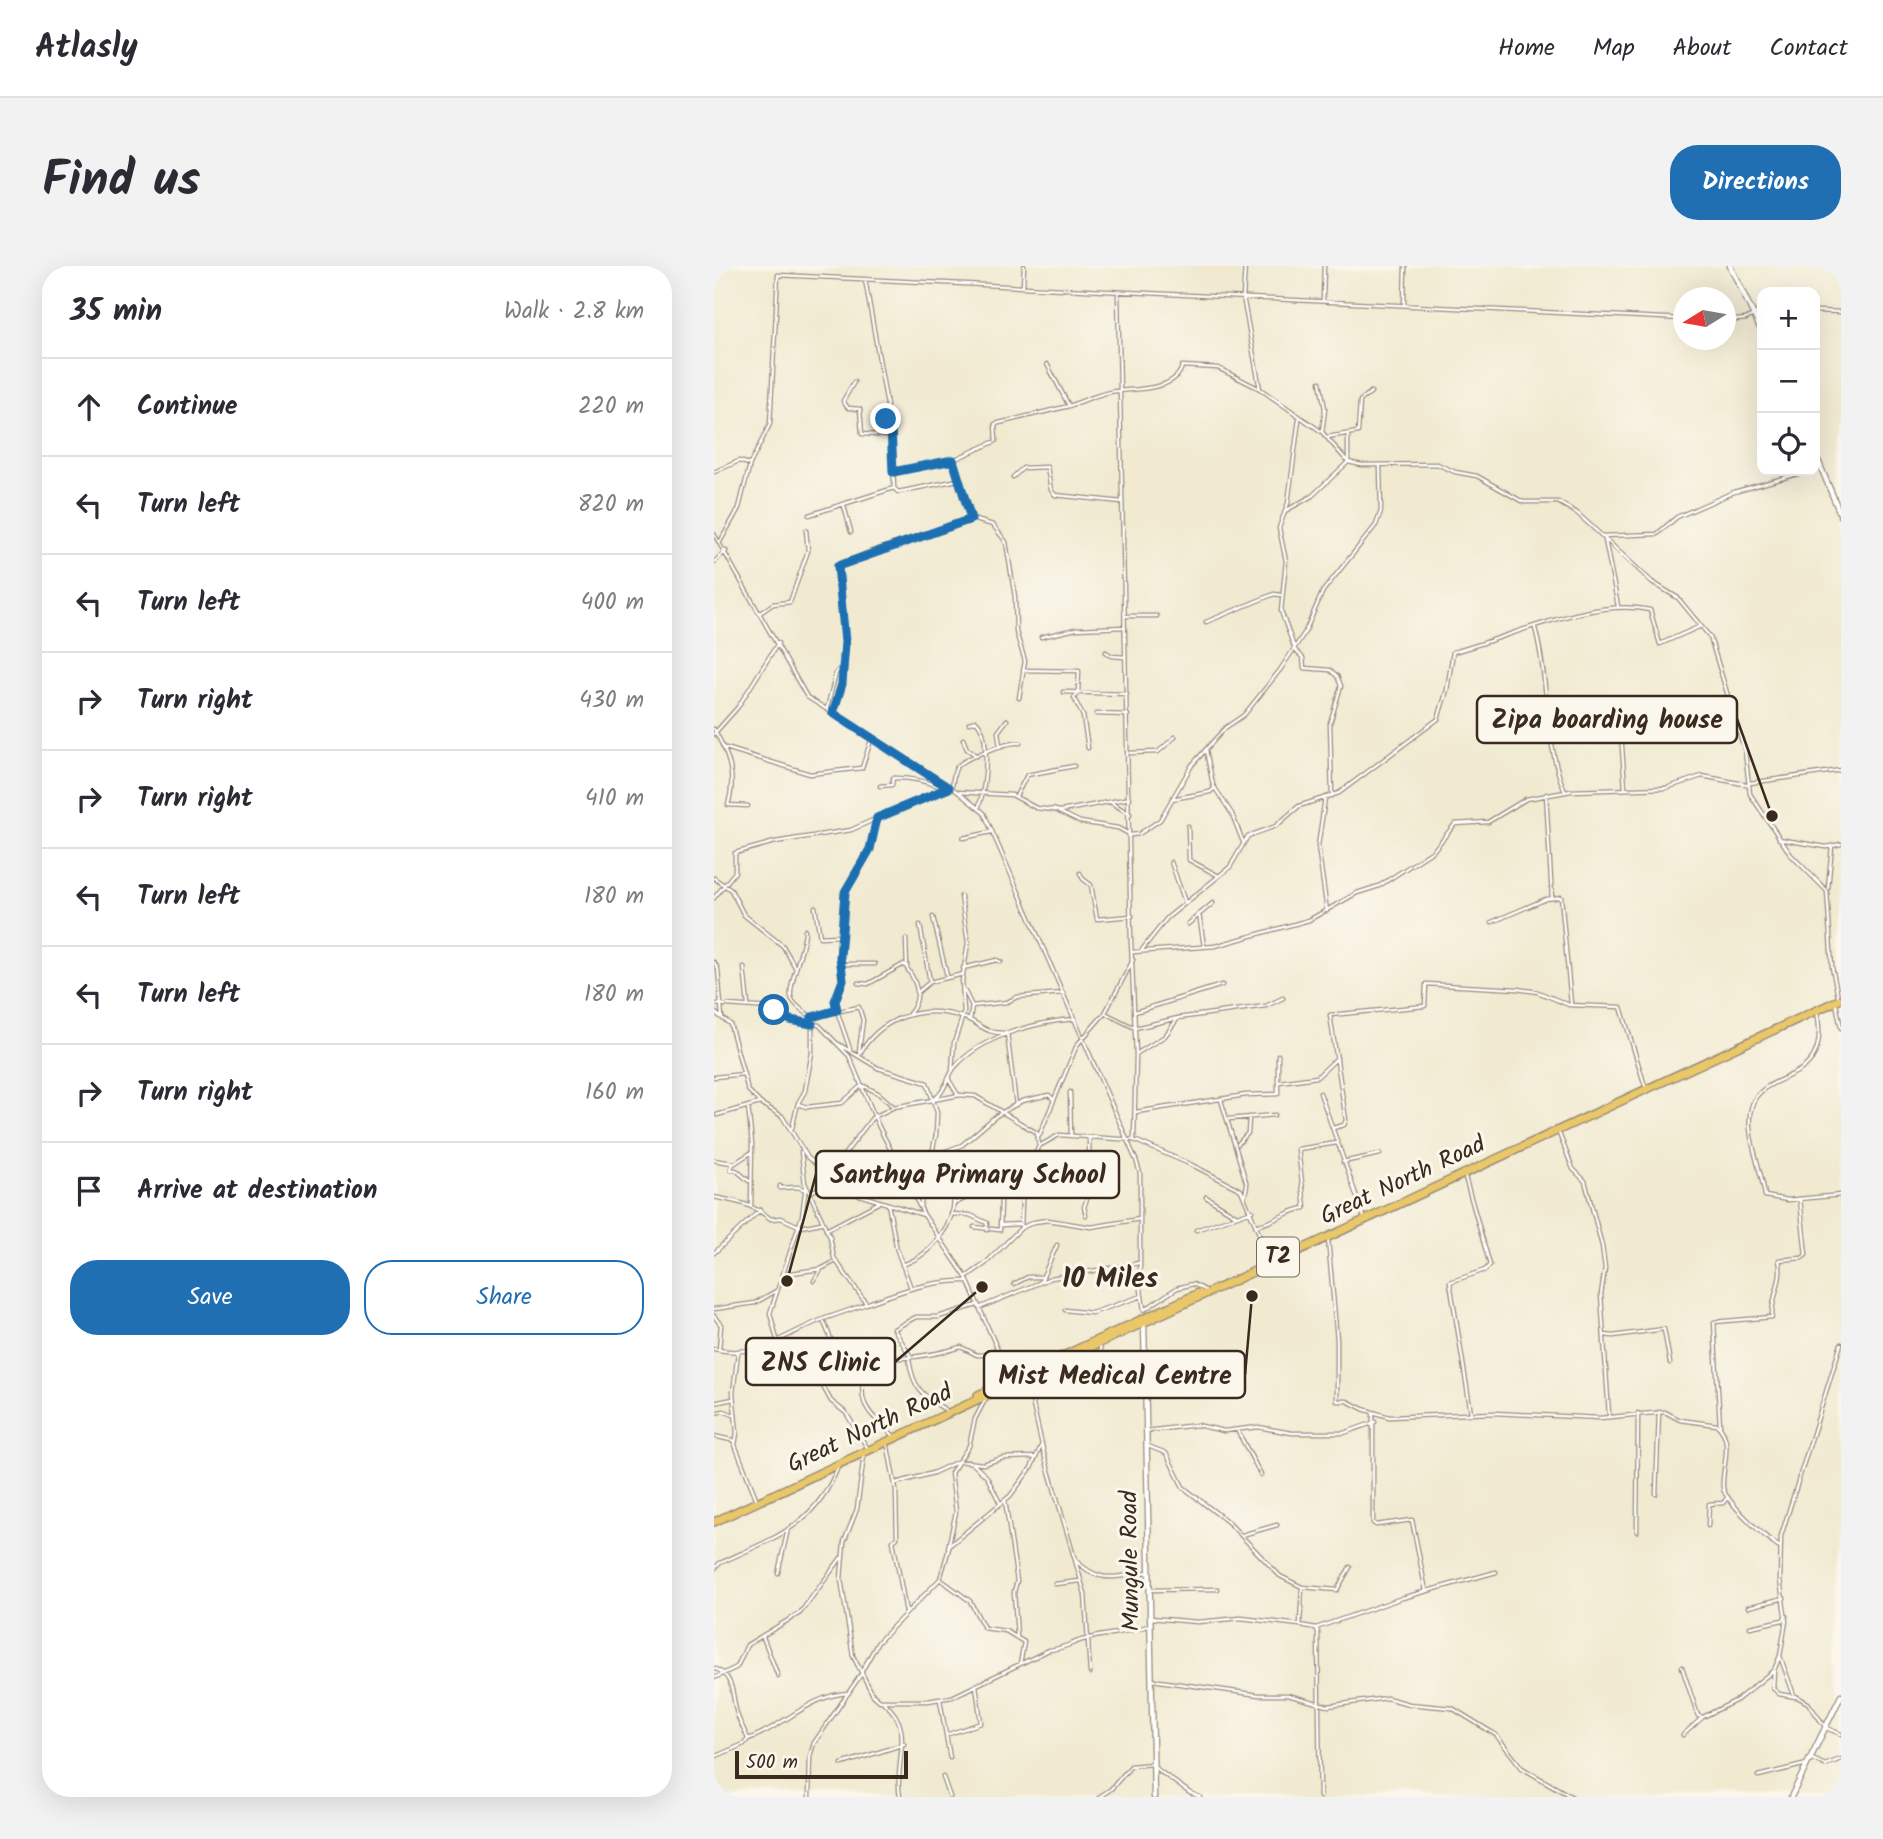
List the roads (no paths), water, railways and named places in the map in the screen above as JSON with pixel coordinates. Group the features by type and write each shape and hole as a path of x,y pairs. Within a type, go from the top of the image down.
{"highway":[{"name":"Great North Road","path":"714,1520 839,1465 893,1434 1465,1174 1839,998"},
{"name":"Great North Road","path":"714,1520 756,1498 887,1443 1012,1382 1027,1378 1144,1324 1645,1086 1839,998"}],"street":[{"path":"1023,286 1024,266"},
{"path":"1245,266 1243,297 1260,389"},
{"path":"1323,301 1324,266"},
{"path":"1404,305 1405,266"},
{"path":"1730,266 1757,322"},
{"path":"720,541 739,508 750,464 762,445 771,420 776,277 1023,286 1673,318"},
{"path":"865,279 887,405 885,415 892,436 894,488 898,492 959,480"},
{"path":"1118,292 1136,1054 1134,1140"},
{"path":"1820,311 1841,312"},
{"path":"1736,320 1746,319 1757,312"},
{"path":"1047,364 1069,406"},
{"path":"893,472 953,460 996,441 995,424 1120,392 1169,384 1182,366 1217,368 1260,389 1322,432 1348,462 1380,466 1434,464 1477,476 1523,502 1563,504 1604,537 1652,582 1678,598 1701,626 1714,648 1745,752 1753,800 1779,839 1828,891"},
{"path":"854,382 843,401 848,408 860,409 862,434 892,436"},
{"path":"1320,382 1325,409 1322,432"},
{"path":"1327,437 1348,436 1359,430 1360,401 1371,392"},
{"path":"1299,418 1285,511 1279,528 1286,561 1280,595 1282,619 1293,647 1303,658 1304,668 1330,670 1337,676 1341,686 1330,723 1332,796"},
{"path":"1285,511 1312,496 1348,462 1348,436"},
{"path":"953,460 971,519"},
{"path":"714,472 739,461 750,464"},
{"path":"1053,809 1080,822 1118,828 1131,835 1139,834 1160,820 1192,765 1225,728 1244,715 1310,624 1323,592 1379,520 1380,466"},
{"path":"1013,477 1023,468 1047,467 1051,490 1055,495 1122,502"},
{"path":"1820,472 1841,516"},
{"path":"1604,537 1657,534 1677,517 1717,499 1792,476"},
{"path":"809,514 844,506 894,488"},
{"path":"844,506 851,532"},
{"path":"833,713 842,684 845,642 838,566 971,519 993,526 1006,541 1016,632 1025,661 1019,698"},
{"path":"760,613 773,604 786,605 790,602 808,551 806,530"},
{"path":"714,534 778,643 804,694 979,806 1129,1141 1139,1173 1140,1263 1144,1310 1177,1288 1193,1284 1205,1290"},
{"path":"1604,537 1618,606"},
{"path":"714,539 720,541"},
{"path":"715,562 726,551"},
{"path":"1206,622 1274,594 1280,595"},
{"path":"1140,951 1154,932 1185,902 1206,889 1217,875 1230,867 1242,842 1255,832 1281,823 1299,806 1332,796 1417,737 1438,719 1447,691 1453,652 1561,618 1618,606 1650,610 1660,643 1701,626"},
{"path":"1125,616 1157,616"},
{"path":"1041,636 1076,629 1125,627"},
{"path":"1535,628 1545,674 1546,718 1564,792"},
{"path":"748,806 728,805 731,783 726,748 714,732 738,707 778,643"},
{"path":"1106,652 1112,656 1126,658"},
{"path":"827,708 836,673 842,666"},
{"path":"1023,670 1076,669 1080,673 1074,698 1083,716 1088,748"},
{"path":"1063,692 1127,694"},
{"path":"1096,714 1128,715"},
{"path":"1000,747 998,732 1007,720"},
{"path":"1620,720 1625,788"},
{"path":"969,723 975,721 981,726 986,751 983,794 979,806"},
{"path":"726,748 816,774 862,768 872,737"},
{"path":"1130,753 1158,752 1175,737"},
{"path":"963,739 967,748 977,756"},
{"path":"950,788 958,766 986,751 1013,742 1020,743"},
{"path":"1206,748 1214,788 1232,814 1242,842"},
{"path":"1016,796 1027,775 1074,766"},
{"path":"1133,952 1216,946 1286,928 1327,911 1357,893 1379,886 1436,849 1455,824 1488,822 1519,802 1546,794 1666,788 1702,776 1749,784 1841,770"},
{"path":"880,786 892,785 893,778 898,777 918,779 950,788"},
{"path":"714,898 735,872 734,853 780,841 846,831 944,788"},
{"path":"1172,799 1210,792 1214,788"},
{"path":"958,792 1016,796 1036,808 1063,810 1130,798"},
{"path":"1546,794 1552,898"},
{"path":"1325,797 1318,846 1327,911"},
{"path":"1110,802 1130,814"},
{"path":"849,1056 852,1050 835,1001 843,980 840,964 841,939 847,886 870,849 877,818"},
{"path":"1188,826 1189,860 1217,875"},
{"path":"963,838 992,831"},
{"path":"1779,839 1841,845"},
{"path":"1832,846 1828,891 1832,967 1839,998 1841,1028"},
{"path":"1171,862 1185,902"},
{"path":"1080,873 1091,885 1097,919 1132,916"},
{"path":"714,878 737,898 744,915 783,946 797,970"},
{"path":"952,1071 954,1043 962,1017 963,968 968,939 961,897"},
{"path":"1492,922 1552,898 1563,898 1571,1005"},
{"path":"1188,924 1213,903"},
{"path":"816,907 820,937 837,936 841,939"},
{"path":"1199,913 1203,946"},
{"path":"933,917 947,976"},
{"path":"920,925 930,982"},
{"path":"792,1129 798,1104 805,1091 812,1052 812,1017 791,999 805,930"},
{"path":"906,939 907,968"},
{"path":"963,968 997,960 1000,962"},
{"path":"764,1348 866,1303 911,1288 967,1279 992,1258 1021,1226 1023,1181 1039,1146 1039,1136 1083,1036 1105,1013 1133,960"},
{"path":"714,962 718,970 722,1017"},
{"path":"858,983 868,984 902,963 918,992 916,1003 909,1014"},
{"path":"840,964 874,964"},
{"path":"744,967 747,1003 751,1007"},
{"path":"918,992 930,982 963,974"},
{"path":"1333,1128 1344,1125 1346,1120 1330,1015 1425,1006 1426,984 1535,991 1571,1005 1621,1007 1645,1086"},
{"path":"1135,1012 1222,985"},
{"path":"962,987 972,1006 970,1020"},
{"path":"972,1006 1007,1003 1017,997 1063,993"},
{"path":"1105,1013 1135,1028 1178,1018 1258,1008 1283,998"},
{"path":"714,1004 770,1008 794,1021 822,1027 849,1056 899,1169 924,1215 967,1279 1012,1382"},
{"path":"812,1017 857,1007 863,1020 859,1055"},
{"path":"1816,1011 1818,1042 1807,1069 1763,1089 1754,1100 1750,1112 1764,1196 1800,1199 1841,1195"},
{"path":"714,1012 730,1024 748,1090 760,1103 775,1110 792,1129 801,1152 806,1188 799,1226 776,1291 770,1317 781,1355"},
{"path":"859,1055 885,1025 909,1014 925,1012 962,1017 990,1033 1007,1033 1075,1019"},
{"path":"1136,1054 1165,1036 1178,1018"},
{"path":"934,1099 939,1096 952,1071 975,1049 1007,1033"},
{"path":"1007,1033 1016,1105"},
{"path":"833,1041 878,1068 900,1072 913,1081 926,1081 937,1112 931,1163 920,1207"},
{"path":"1136,1112 1278,1094 1278,1055"},
{"path":"1279,1082 1317,1077 1337,1058"},
{"path":"714,1077 744,1074"},
{"path":"948,1079 958,1095"},
{"path":"798,1104 807,1107 842,1103 862,1085"},
{"path":"862,1085 878,1093 894,1107"},
{"path":"931,1163 938,1154 962,1145 1016,1105 1059,1090"},
{"path":"1070,1092 1071,1136"},
{"path":"1320,1093 1364,1219"},
{"path":"811,1192 834,1180 843,1157 874,1116 894,1107 958,1095 986,1100 996,1111 1039,1136"},
{"path":"1049,1095 1055,1101"},
{"path":"1221,1100 1247,1185 1245,1195"},
{"path":"717,1115 760,1103"},
{"path":"748,1106 752,1152 751,1206"},
{"path":"1229,1119 1275,1115"},
{"path":"1237,1147 1248,1133 1249,1117"},
{"path":"1558,1130 1573,1169 1585,1181 1601,1240 1605,1268 1601,1294 1609,1415"},
{"path":"1039,1146 1052,1137 1134,1140 1228,1182 1245,1195 1271,1262"},
{"path":"1086,1215 1084,1206 1089,1196 1091,1174 1089,1138"},
{"path":"1257,1225 1273,1222 1286,1211 1305,1208 1298,1149 1337,1143"},
{"path":"714,1160 732,1163 752,1152"},
{"path":"801,1152 846,1188 878,1203 924,1215"},
{"path":"1343,1162 1380,1154"},
{"path":"732,1163 731,1170 746,1177 750,1184"},
{"path":"846,1188 845,1183 856,1171 899,1169"},
{"path":"1465,1174 1490,1265 1487,1269 1450,1282 1471,1414"},
{"path":"780,1186 806,1188 811,1192 836,1261 866,1303"},
{"path":"902,1265 931,1250 939,1239 954,1204 953,1189"},
{"path":"1206,1196 1237,1216"},
{"path":"714,1197 734,1198 761,1210 771,1219 781,1219 799,1226 822,1223"},
{"path":"954,1204 968,1197"},
{"path":"1780,1547 1728,1497 1723,1486 1727,1466 1725,1437 1720,1426 1714,1322 1772,1318 1772,1302 1783,1274 1779,1260 1807,1255 1800,1199"},
{"path":"975,1227 1000,1230 1001,1201"},
{"path":"826,1230 878,1203"},
{"path":"888,1205 902,1265 911,1288"},
{"path":"714,1253 761,1210"},
{"path":"1196,1230 1252,1211"},
{"path":"950,1215 970,1215 987,1223 987,1230"},
{"path":"1001,1225 1021,1226 1042,1221 1091,1227 1140,1219"},
{"path":"1328,1237 1332,1254 1337,1340 1335,1398 1390,1417 1471,1414 1577,1418 1659,1412 1669,1413 1680,1420 1720,1426"},
{"path":"1042,1279 1057,1245"},
{"path":"782,1275 821,1269 836,1261"},
{"path":"946,1410 924,1398 912,1376 910,1358 894,1329 916,1317 938,1317 978,1307 1042,1279 1100,1267 1140,1263"},
{"path":"814,1281 821,1269"},
{"path":"1014,1284 1028,1277 1042,1279"},
{"path":"714,1309 755,1303 776,1291"},
{"path":"1065,1310 1092,1313 1142,1296"},
{"path":"714,1316 721,1325 719,1350"},
{"path":"824,1321 838,1357 849,1360 910,1358 941,1354 961,1347 977,1355 999,1354"},
{"name":"Mungule Road","path":"1144,1324 1154,1797"},
{"path":"1604,1335 1664,1329 1670,1363"},
{"path":"1100,1344 1103,1372 1109,1380 1120,1388 1144,1383"},
{"path":"1841,1344 1785,1518 1780,1547 1780,1580 1786,1616 1780,1657 1774,1670 1774,1690 1808,1703 1826,1728 1841,1734"},
{"path":"714,1349 738,1352 773,1349 820,1381 831,1401 846,1413 867,1450 857,1509 842,1557 843,1605 851,1648 862,1672 873,1695 884,1703 898,1721 904,1744 900,1797"},
{"path":"738,1352 733,1399 735,1441 741,1466 749,1473 756,1498"},
{"path":"867,1358 860,1388 862,1398 893,1434"},
{"path":"1027,1378 1042,1444 1086,1600 1090,1673"},
{"path":"809,1797 810,1756 814,1743 849,1693 878,1642 940,1579 956,1512 950,1478 969,1446 975,1419 985,1405 986,1396"},
{"path":"714,1403 733,1399"},
{"path":"714,1413 724,1411 735,1415"},
{"path":"1373,1412 1376,1422 1373,1523 1376,1525 1412,1520 1426,1591"},
{"path":"1656,1494 1659,1412"},
{"path":"1637,1532 1638,1413"},
{"path":"1146,1431 1197,1425 1237,1430 1258,1427 1293,1433 1344,1433 1376,1422"},
{"path":"1237,1430 1261,1475"},
{"path":"714,1436 735,1441"},
{"path":"887,1443 895,1483 897,1536 893,1541 906,1613"},
{"path":"948,1548 1004,1500 1028,1474 1042,1444"},
{"path":"1146,1446 1166,1453 1183,1487 1242,1535 1280,1576 1302,1587 1337,1590 1350,1567"},
{"path":"895,1483 933,1473 959,1461 987,1464 1003,1458 1036,1457"},
{"path":"972,1463 987,1477 1000,1503"},
{"path":"714,1569 720,1563 789,1528 819,1506 839,1465"},
{"path":"1708,1526 1709,1504 1723,1503 1728,1497"},
{"path":"1004,1500 1017,1581 1014,1592 1017,1636"},
{"path":"1242,1535 1277,1525"},
{"path":"778,1573 789,1528"},
{"path":"714,1678 739,1665 747,1645 800,1613 842,1557"},
{"path":"1075,1560 1092,1575 1102,1578 1149,1572"},
{"path":"1150,1618 1198,1622 1238,1618 1316,1628 1426,1591 1496,1572"},
{"path":"940,1579 959,1590 974,1604 984,1628 1017,1636 1026,1644 1020,1664"},
{"path":"1055,1584 1080,1581"},
{"path":"1300,1625 1302,1587"},
{"path":"1150,1590 1218,1589"},
{"path":"1748,1607 1784,1598"},
{"path":"1750,1627 1783,1620 1786,1616"},
{"path":"884,1703 932,1701 956,1696 1049,1650 1064,1648 1088,1638 1125,1634 1150,1625"},
{"path":"1316,1628 1320,1797"},
{"path":"763,1637 778,1676"},
{"path":"1780,1657 1796,1697"},
{"path":"1682,1667 1698,1716 1703,1717"},
{"path":"714,1668 725,1673 748,1739"},
{"path":"1683,1735 1703,1717 1737,1700 1774,1670"},
{"path":"1152,1680 1259,1695 1288,1695 1317,1704 1336,1705 1387,1698 1409,1704 1452,1708 1496,1735 1522,1768 1572,1797"},
{"path":"946,1735 981,1723 975,1685"},
{"path":"714,1758 781,1724 815,1702 849,1693"},
{"path":"1791,1797 1841,1696"},
{"path":"940,1699 950,1758"},
{"path":"932,1701 940,1705"},
{"path":"842,1764 904,1744"},
{"path":"1811,1758 1825,1765 1841,1759"},
{"path":"1758,1776 1807,1764"},
{"path":"1099,1797 1111,1789 1131,1766 1154,1765 1190,1793 1200,1797"},
{"path":"943,1777 950,1797"},
{"path":"714,1794 722,1797"}],"place":[{"name":"Zipa boarding house","path":"1772,816"},
{"name":"Santhya Primary School","path":"787,1281"},
{"name":"ZNS Clinic","path":"982,1287"},
{"name":"Mist Medical Centre","path":"1252,1296"}],"district":[{"name":"10 Miles","path":"1110,1279"}]}
